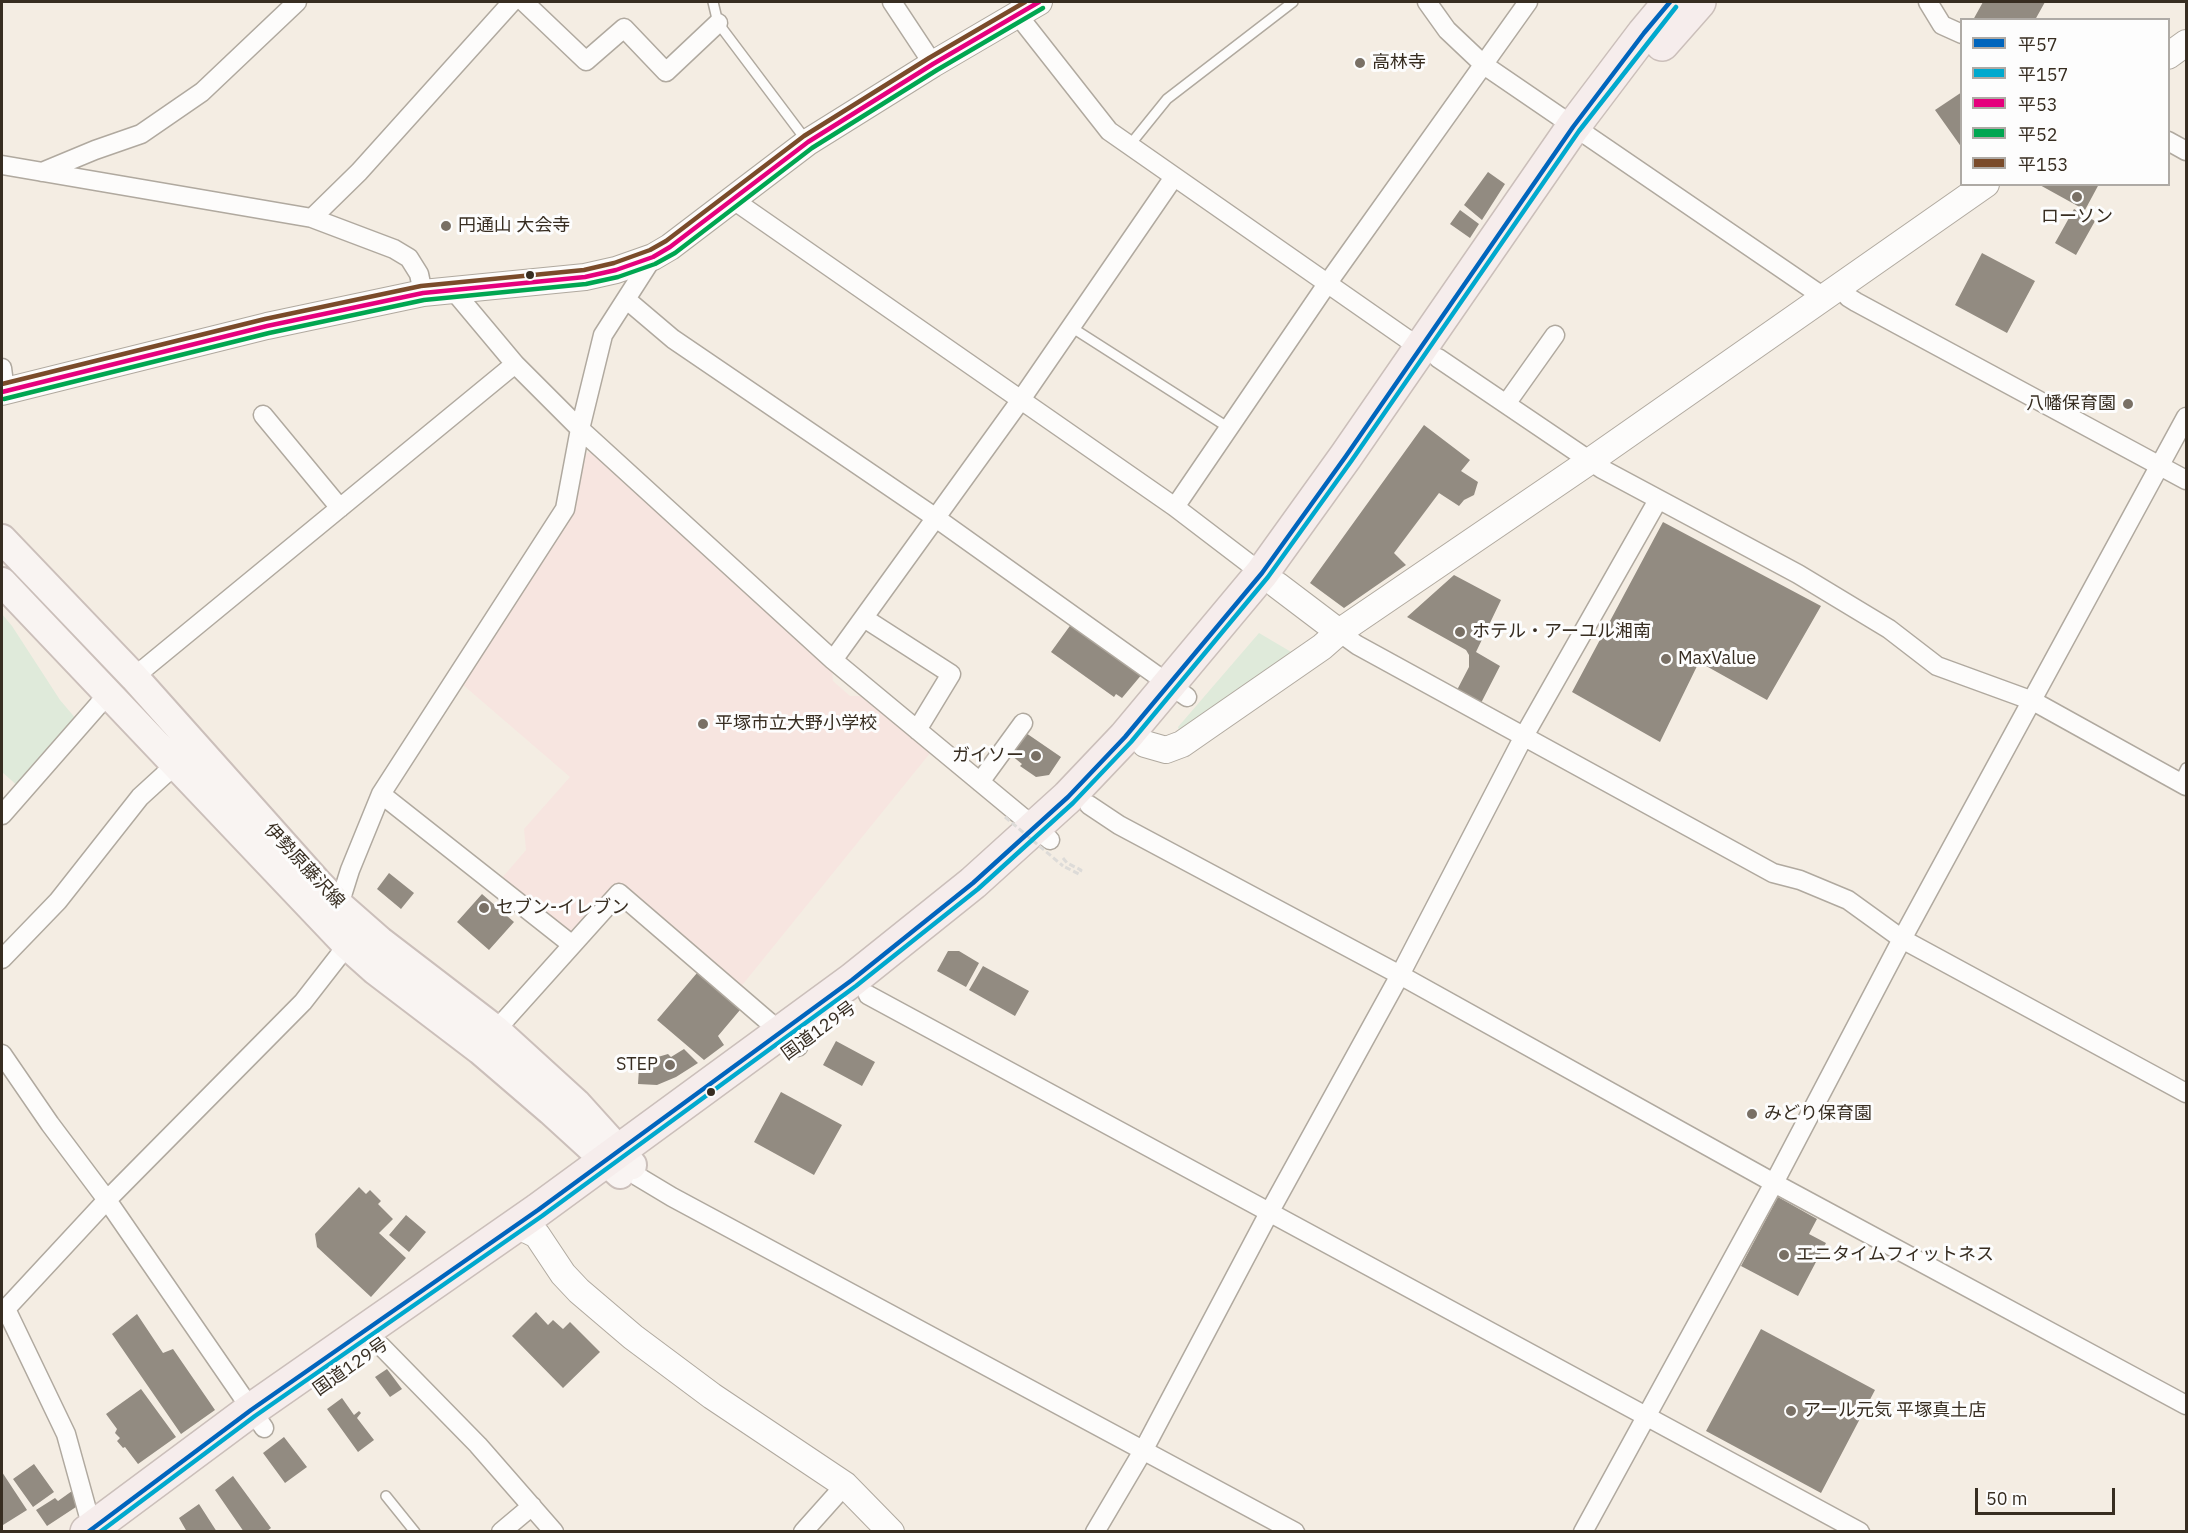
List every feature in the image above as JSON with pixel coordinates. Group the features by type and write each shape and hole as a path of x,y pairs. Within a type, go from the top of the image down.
{"highway":[{"name":"国道129号","path":"99,1531 530,1223 623,1165 790,1039 852,980 973,883 1043,842 1068,797 1109,754 1178,690 1270,579 1582,133 1644,33 1670,2"},
{"name":"国道129号","path":"1582,133 1699,2"},
{"name":"国道129号","path":"790,1039 868,995 1043,842 1089,805 1145,744 1178,690"},
{"name":"国道129号","path":"257,1419 381,1346 530,1223"}],"main road":[{"name":"伊勢原藤沢線","path":"2,539 134,677 339,905 375,970 489,1058 551,1111 623,1165"},
{"name":"伊勢原藤沢線","path":"2,582 175,765 355,935 380,941 496,1030 576,1103 623,1165"}],"street":[{"path":"42,172 141,134 202,92 297,2"},
{"path":"312,218 359,172 512,2"},
{"path":"524,2 586,61 624,28 666,72 718,23"},
{"path":"892,2 933,64"},
{"path":"3,384 423,293 585,278 653,257 670,247 808,142 933,64 1039,2"},
{"path":"1427,2 1447,30 1484,65 1582,133 1833,292 1848,297 2187,480"},
{"path":"1175,507 1327,284 1528,2"},
{"path":"1929,2 1942,25 1960,33"},
{"path":"1017,14 1108,131 1327,284 1590,461 1658,500 1798,574 1889,629 1938,666 2033,701 2184,779"},
{"path":"2170,55 2187,43"},
{"path":"2170,142 2187,151"},
{"path":"2,165 312,218 394,249 409,258 419,274 423,293"},
{"path":"833,660 1020,401 1174,177"},
{"path":"1145,744 1166,750 1182,744 1322,647 1339,632 1590,461 1983,186"},
{"path":"732,200 1175,507 1357,645 1773,873 1800,880 1848,900 1902,939 2187,1093"},
{"path":"339,905 350,870 381,794 565,509 580,429 603,335 653,257"},
{"path":"453,290 515,364 580,429 833,660 980,782 1043,842"},
{"path":"627,300 673,339 936,518 1178,690"},
{"path":"1506,404 1555,335"},
{"path":"134,677 515,364"},
{"path":"263,415 340,508"},
{"path":"1583,1532 1774,1183 1902,939 2187,417"},
{"path":"1095,1532 1144,1449 1270,1211 1400,975 1524,736 1658,500"},
{"path":"864,618 951,674 917,730"},
{"path":"2,815 108,694"},
{"path":"980,782 1023,723"},
{"path":"2,959 58,901 140,797 175,765"},
{"path":"381,794 571,944"},
{"path":"1089,805 1119,825 1400,975 1774,1183 2187,1405"},
{"path":"496,1030 619,892 790,1039"},
{"path":"99,1531 66,1434 4,1311 107,1200 303,1002 355,935"},
{"path":"868,995 1860,1532"},
{"path":"2,1054 7,1075 107,1200 257,1419"},
{"path":"623,1165 672,1197 1296,1532"},
{"path":"530,1223 563,1274 579,1292 633,1337 712,1396 845,1485 891,1532"},
{"path":"381,1346 478,1445 555,1532"},
{"path":"803,1532 845,1485"},
{"path":"501,1532 532,1506"}],"lane":[{"path":"713,2 718,23 808,142"},
{"path":"1129,146 1167,99 1293,2"},
{"path":"1071,327 1229,428"},
{"path":"386,1496 415,1532"}],"path":[{"path":"1043,842 1067,863 1081,870 1079,874 1043,842"}],"shaded area":[{"name":"平塚市立大野小学校","path":"590,452 832,670 833,681 850,696 863,696 931,752 739,989 620,886 575,935 569,935 501,879 526,850 524,829 570,777 455,678 573,507 582,455"}],"green space":[{"path":"2,614 60,700 77,720 19,787 2,772"},
{"path":"1259,633 1298,656 1180,734 1178,727"}],"building":[{"path":"1983,2 2045,2 2036,18 1974,18"},
{"path":"1960,93 1960,145 1935,110"},
{"path":"1488,172 1505,184 1482,220 1464,205"},
{"name":"ローソン","path":"2042,186 2098,186 2085,210"},
{"path":"2074,209 2095,221 2076,255 2055,243"},
{"path":"1460,210 1479,224 1470,238 1450,224"},
{"path":"1982,253 2035,281 2007,333 1955,305"},
{"path":"1424,425 1470,460 1461,471 1478,482 1474,495 1464,500 1459,506 1439,493 1394,553 1406,565 1344,608 1310,583"},
{"path":"1663,522 1821,606 1767,700 1699,662 1660,742 1572,692"},
{"name":"ホテル・アーユル湘南","path":"1454,575 1501,600 1476,652 1500,666 1481,703 1457,690 1469,667 1469,655 1466,650 1407,617"},
{"path":"1072,623 1143,673 1122,698 1116,694 1114,697 1051,652"},
{"name":"ガイソー","path":"1026,733 1061,757 1049,775 1036,777 1020,766 1022,764 1011,755"},
{"path":"389,873 414,893 401,909 377,889"},
{"name":"セブン-イレブン","path":"482,894 514,922 489,950 457,922"},
{"path":"948,951 959,951 979,963 966,987 937,971"},
{"path":"983,966 1029,991 1015,1016 969,990"},
{"path":"697,973 740,1010 718,1036 724,1045 704,1060 657,1020"},
{"path":"836,1041 875,1062 862,1086 823,1065"},
{"name":"STEP","path":"684,1049 698,1063 676,1077 657,1085 638,1084 639,1069 651,1059 668,1054 671,1057"},
{"path":"781,1092 842,1125 814,1175 754,1142"},
{"path":"359,1187 366,1194 370,1190 381,1201 378,1204 393,1219 379,1233 406,1258 371,1297 317,1247 315,1234"},
{"name":"エニタイムフィットネス","path":"1778,1197 1817,1219 1809,1234 1826,1243 1798,1296 1741,1266"},
{"path":"406,1215 426,1232 409,1252 389,1235"},
{"path":"536,1312 548,1325 553,1320 563,1329 570,1322 600,1352 563,1388 512,1336"},
{"path":"137,1314 163,1353 173,1349 215,1410 181,1434 112,1334"},
{"name":"アール元気 平塚真土店","path":"1761,1329 1875,1390 1821,1493 1706,1431"},
{"path":"387,1369 402,1389 390,1397 375,1377"},
{"path":"141,1389 176,1437 138,1464 125,1447 123,1448 117,1441 120,1438 115,1433 117,1429 106,1414"},
{"path":"342,1398 354,1415 359,1411 361,1413 357,1418 374,1440 358,1452 327,1409"},
{"path":"284,1437 307,1467 285,1483 263,1453"},
{"path":"34,1464 54,1492 33,1507 13,1479"},
{"path":"2,1472 27,1510 3,1525 2,1523"},
{"path":"233,1476 271,1528 266,1532 244,1532 215,1490"},
{"path":"72,1491 76,1507 47,1526 36,1510 55,1498 58,1501"},
{"path":"199,1504 217,1532 187,1532 179,1518"}],"transit line":[{"name":"平153","path":"2,384 265,319 421,286 584,270 614,263 650,250 666,241 804,136 929,58 1025,2"},
{"name":"平53","path":"2,392 267,326 423,293 585,277 616,270 653,257 670,247 808,142 933,64 1039,2"},
{"name":"平57","path":"88,1532 251,1410 538,1210 852,980 973,883 1068,797 1125,737 1262,573 1346,456 1573,127 1670,2"},
{"name":"平157","path":"100,1532 255,1416 542,1216 856,986 978,889 1073,803 1131,742 1268,577 1352,460 1579,131 1676,7"},
{"name":"平52","path":"4,399 269,333 424,300 586,284 618,277 655,264 675,253 812,148 937,70 1043,8"}],"place":[{"name":"高林寺","path":"1360,63"},
{"name":"ローソン","path":"2077,197"},
{"name":"円通山 大会寺","path":"446,226"},
{"name":"八幡保育園","path":"2128,404"},
{"name":"ホテル・アーユル湘南","path":"1460,632"},
{"name":"MaxValue","path":"1666,659"},
{"name":"平塚市立大野小学校","path":"703,724"},
{"name":"ガイソー","path":"1036,756"},
{"name":"セブン-イレブン","path":"484,908"},
{"name":"STEP","path":"670,1065"},
{"name":"みどり保育園","path":"1752,1114"},
{"name":"エニタイムフィットネス","path":"1784,1255"},
{"name":"アール元気 平塚真土店","path":"1791,1411"}]}
